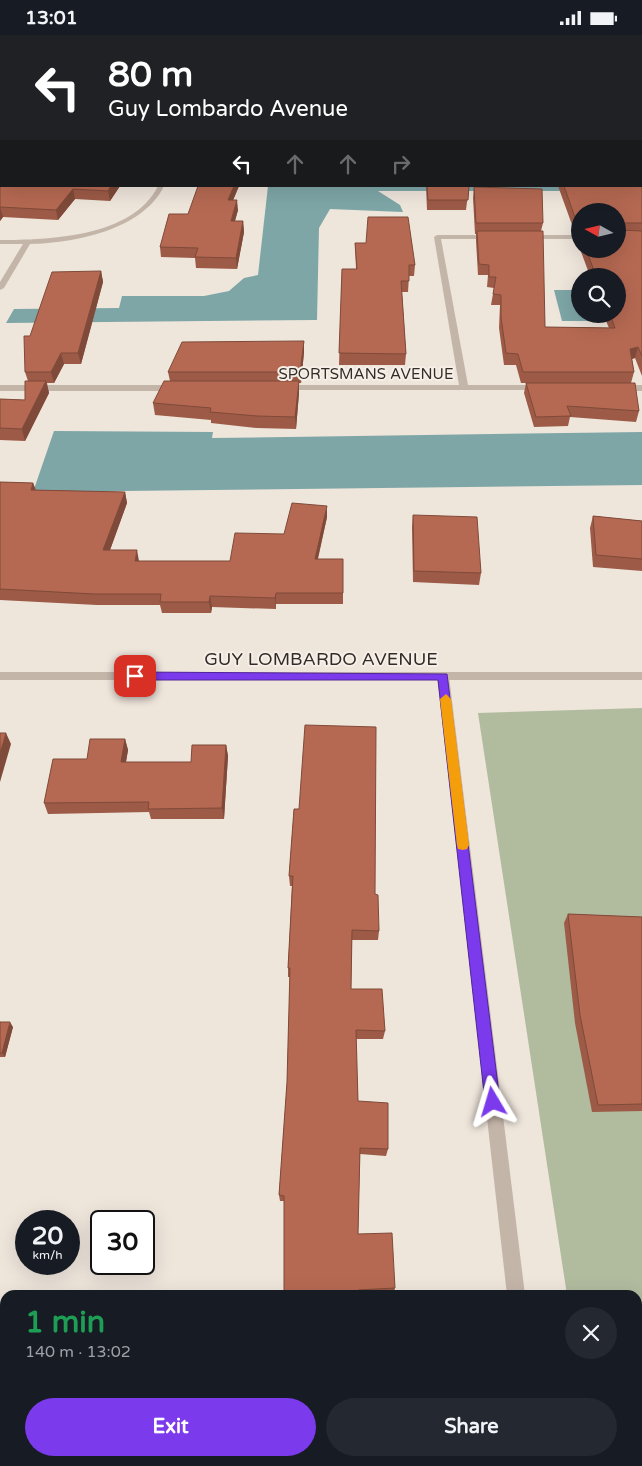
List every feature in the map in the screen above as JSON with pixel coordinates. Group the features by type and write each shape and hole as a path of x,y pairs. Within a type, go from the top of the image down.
{"street":[{"path":"0,242 28,242 77,237 124,220 144,209 155,199 161,187"},
{"path":"464,388 437,237 504,237"},
{"path":"513,237 571,237"},
{"path":"0,288 28,242"},
{"path":"612,387 642,387"},
{"path":"0,388 184,388"},
{"name":"SPORTSMANS AVENUE","path":"274,388 553,388"},
{"name":"GUY LOMBARDO AVENUE","path":"0,676 642,676"},
{"path":"443,676 515,1290"}],"green space":[{"path":"642,708 642,1290 566,1290 478,713"}],"water":[{"path":"268,187 641,187 642,191 378,191 400,205 403,212 330,209 319,228 317,320 6,323 14,309 119,308 122,296 204,296 229,291 244,278 258,275"},
{"path":"554,290 571,290 571,321 562,321"},
{"path":"626,316 642,321 626,321"},
{"path":"54,431 213,432 212,438 642,432 642,485 33,492"}],"building":[{"path":"0,187 110,187 108,191 73,189 56,210 0,207"},
{"path":"198,187 234,187 228,200 237,200 231,221 243,221 236,258 195,257 198,248 160,247 169,214 188,214"},
{"path":"427,187 469,187 468,200 428,200"},
{"path":"474,187 542,189 543,223 476,223"},
{"path":"564,187 642,187 642,223 626,223 626,203 571,203 571,206"},
{"path":"368,217 408,217 415,265 409,265 409,281 401,281 406,354 339,353 342,269 357,269 355,243 366,243"},
{"path":"626,230 642,231 642,356 638,347 630,349 634,372 523,372 518,354 506,353 501,317 501,295 493,294 496,277 489,277 489,265 479,264 477,231 543,231 545,327 615,328 613,323 626,323 626,268 593,268 589,258 626,258"},
{"path":"101,271 78,353 61,353 51,372 25,372 24,336 30,336 52,272"},
{"path":"304,341 300,372 168,372 182,342"},
{"path":"25,381 46,381 22,429 0,428 0,399 25,400"},
{"path":"164,381 299,381 295,417 210,412 211,408 153,403"},
{"path":"526,383 635,383 639,411 567,406 571,416 536,417"},
{"path":"0,482 33,483 31,490 125,492 103,550 137,550 135,561 230,561 235,533 284,534 292,503 327,506 315,559 343,559 343,593 276,593 275,598 210,596 209,602 160,602 161,594 94,594 0,589"},
{"path":"413,515 477,517 481,573 414,571"},
{"path":"593,516 642,521 642,559 596,555"},
{"path":"305,725 376,727 375,894 378,895 379,931 352,930 351,989 382,989 385,1031 356,1030 358,1101 388,1103 388,1149 360,1148 358,1234 392,1233 395,1288 284,1290 284,1196 279,1195 287,1082 290,968 288,968 293,876 289,876 294,809 299,809"},
{"path":"0,733 6,733 0,753"},
{"path":"90,739 125,739 121,762 191,762 192,745 226,745 222,808 148,809 149,802 44,803 53,759 87,759"},
{"path":"568,914 642,917 642,1104 598,1105 580,1015"},
{"path":"0,1022 10,1022 2,1053 0,1053"}],"slow traffic":[{"path":"446,699 463,845"}],"route":[{"path":"135,676 443,676 493,1102"}]}
